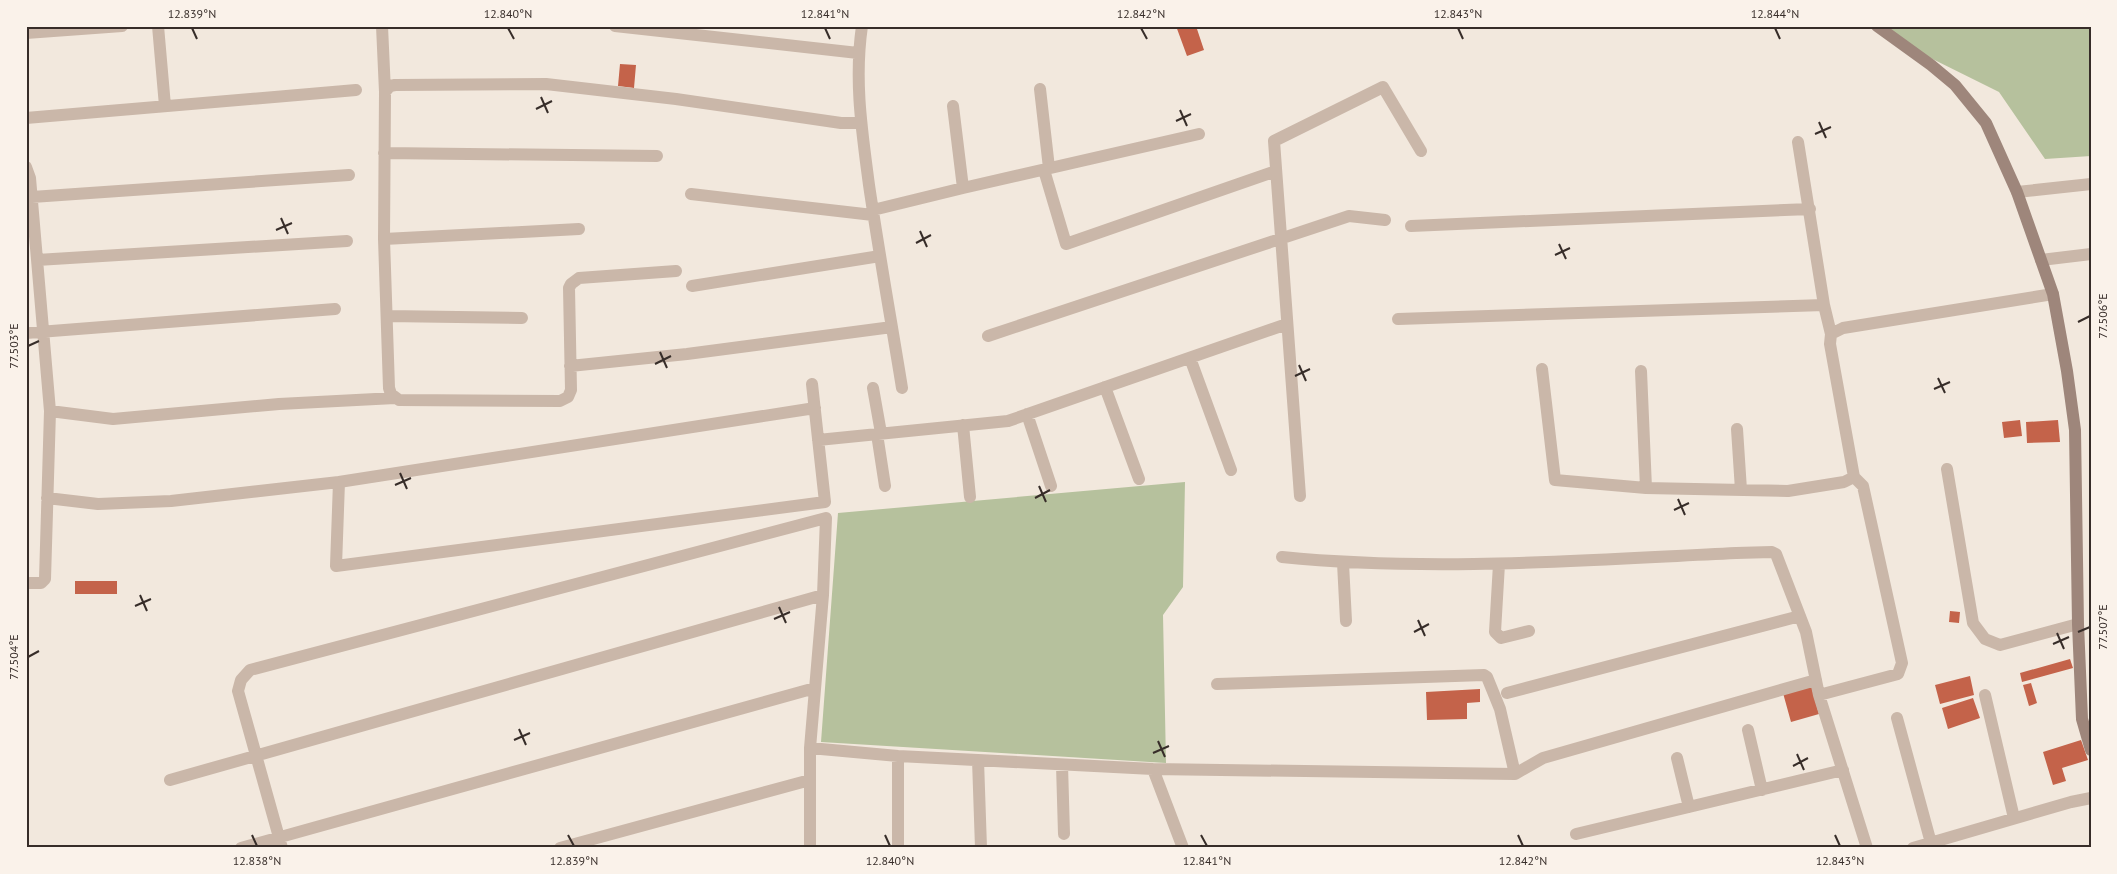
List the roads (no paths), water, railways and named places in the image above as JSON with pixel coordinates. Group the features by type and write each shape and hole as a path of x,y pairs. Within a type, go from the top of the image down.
{"main road":[{"path":"1878,26 1931,65 1954,85 1986,123 2017,192 2053,294 2067,371 2075,430 2078,624 2082,719 2091,750"}],"street":[{"path":"26,33 122,26"},
{"path":"158,26 165,106"},
{"path":"382,26 384,239 389,388 395,398"},
{"path":"615,26 858,53"},
{"path":"862,26 858,53 861,124 873,212 902,388"},
{"path":"384,92 390,86 395,85 546,84 840,123 861,124"},
{"path":"1300,496 1274,141 1383,87 1421,150"},
{"path":"1040,89 1047,169 1066,244 1276,171"},
{"path":"26,118 356,90"},
{"path":"953,106 963,188"},
{"path":"691,194 873,212 963,188 1199,134"},
{"path":"1798,142 1824,305 1831,334 1830,344 1854,477 1863,486 1902,663 1898,674 1819,695"},
{"path":"384,153 657,156"},
{"path":"26,167 30,178 32,197 50,411 45,579 41,583 26,583"},
{"path":"32,197 349,175"},
{"path":"2017,192 2091,184"},
{"path":"1411,226 1810,209"},
{"path":"988,336 1349,216 1385,220"},
{"path":"384,239 579,229"},
{"path":"37,260 347,241"},
{"path":"2041,260 2091,254"},
{"path":"692,286 880,256"},
{"path":"50,411 113,419 279,404 395,398 399,400 555,403 570,394 569,288 575,280 676,271"},
{"path":"1831,334 1844,328 2053,294"},
{"path":"1398,319 1824,305"},
{"path":"26,333 334,309"},
{"path":"387,316 522,318"},
{"path":"818,440 1008,421 1287,324"},
{"path":"570,366 687,354 892,327"},
{"path":"1190,358 1230,470"},
{"path":"1542,368 1555,480 1646,488 1788,491 1844,482 1854,477"},
{"path":"1641,371 1646,488"},
{"path":"340,482 336,566 824,502 812,384"},
{"path":"1105,387 1139,479"},
{"path":"873,388 885,486"},
{"path":"47,498 98,504 171,501 340,482 815,408"},
{"path":"1027,414 1051,486"},
{"path":"963,425 970,497"},
{"path":"1737,428 1741,490"},
{"path":"1948,469 1973,623 1985,639 2000,645 2078,624"},
{"path":"280,843 238,691 241,680 250,670 826,518 823,595 810,748 810,848"},
{"path":"1282,557 1343,563 1498,564 1772,552 1780,560 1806,632 1819,695 1867,848"},
{"path":"1343,563 1346,621"},
{"path":"1498,564 1495,632 1502,638 1529,631"},
{"path":"170,780 823,595"},
{"path":"1507,693 1800,616"},
{"path":"1216,684 1484,675 1487,677 1500,709 1515,774"},
{"path":"810,748 898,756 1153,769 1515,774 1544,758 1816,680"},
{"path":"241,848 280,843 815,688"},
{"path":"1985,695 2014,818"},
{"path":"1897,718 1931,843"},
{"path":"1748,730 1762,790"},
{"path":"898,756 898,848"},
{"path":"1677,758 1689,807"},
{"path":"978,760 981,848"},
{"path":"1062,765 1064,834"},
{"path":"1153,769 1183,848"},
{"path":"1576,834 1843,770"},
{"path":"560,848 810,780"},
{"path":"1913,848 2014,818 2091,798"}]}
